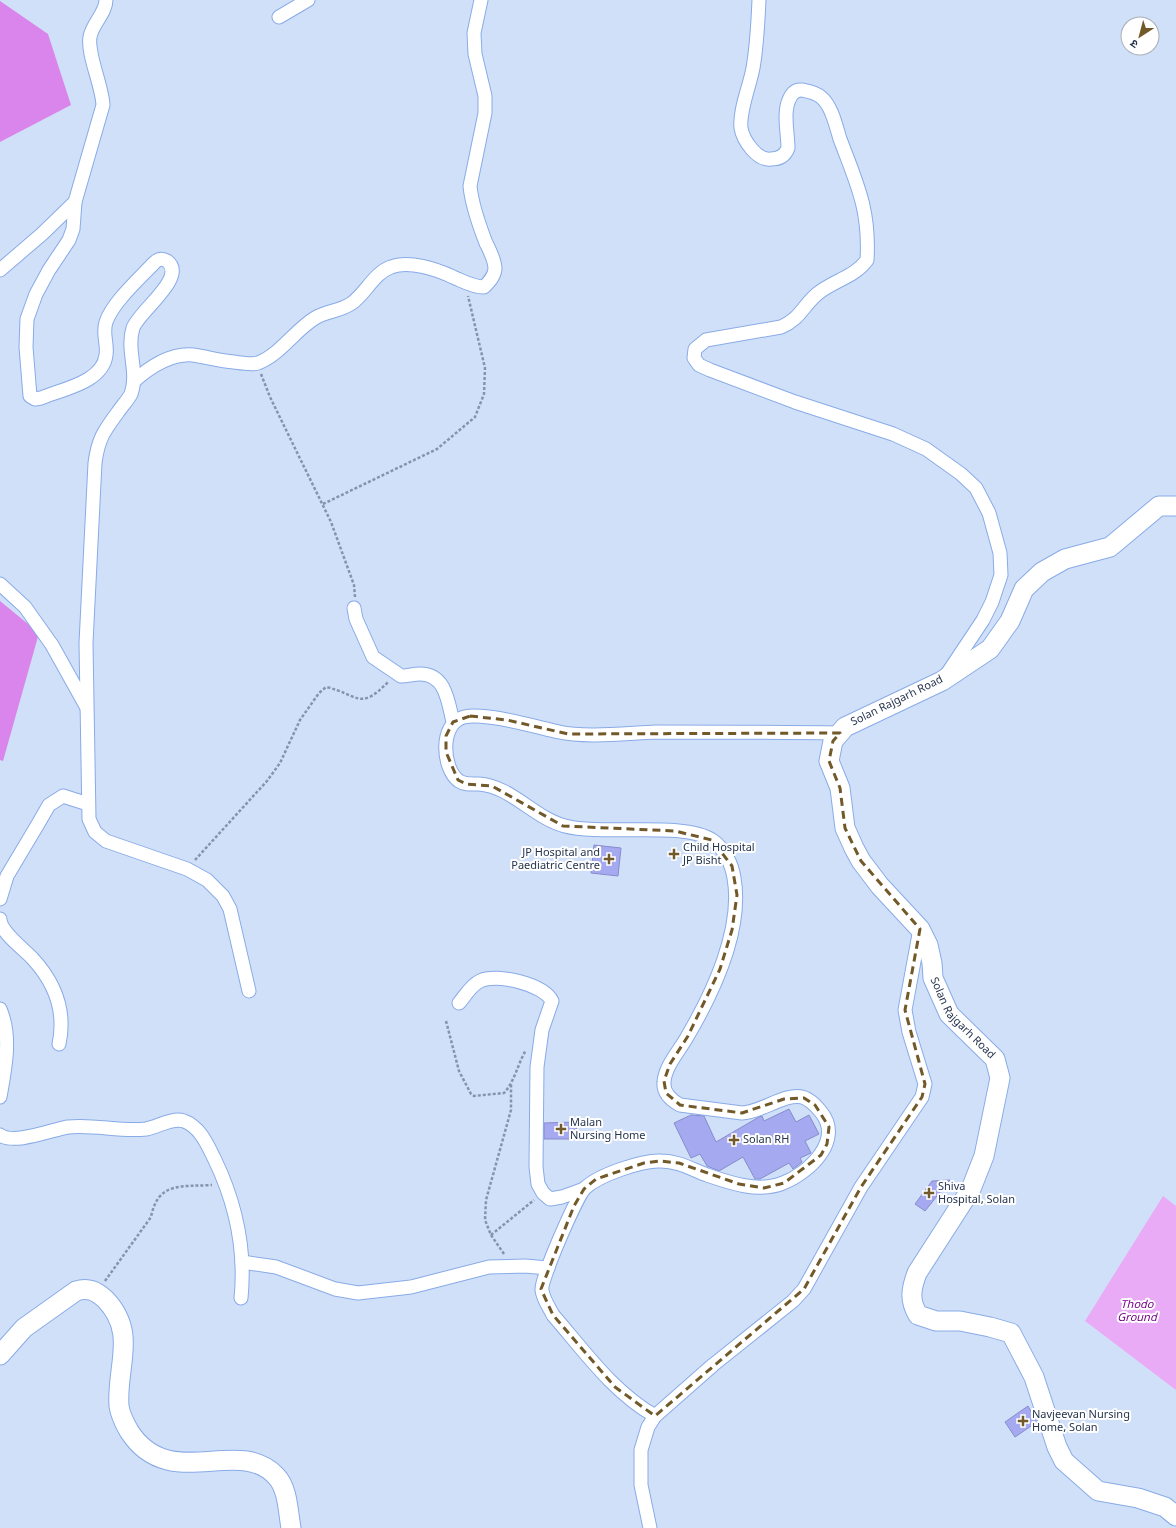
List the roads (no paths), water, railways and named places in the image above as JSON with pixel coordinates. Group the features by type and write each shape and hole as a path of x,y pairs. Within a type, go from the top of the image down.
{"main road":[{"name":"Solan Rajgarh Road","path":"1176,506 1159,506 1110,547 1065,559 1042,572 1024,589 1010,621 990,649 942,681 844,727 833,741 829,761 840,788 847,833 861,861 880,886 920,929 928,945 932,962 932,978 949,1014 995,1059 1000,1078 984,1156 971,1189 917,1273 911,1288 912,1305 918,1315 936,1321 960,1321 1011,1333 1034,1377 1057,1447 1064,1461 1098,1491 1138,1498 1165,1508 1176,1516"},
{"path":"0,1356 24,1328 76,1291 83,1289 93,1290 110,1304 121,1321 125,1339 119,1406 124,1424 135,1441 155,1454 172,1462 189,1464 229,1460 261,1464 277,1477 280,1482 284,1493 291,1528"}],"street":[{"path":"106,0 90,38 91,51 102,92 103,105 75,202 73,229 70,240 42,282 36,294 27,319 26,347 28,392 30,396 35,399 92,378 100,370 106,360 107,352 104,338 106,323 111,311 158,259 164,259 173,269 172,277 166,287 141,314 133,327 130,346 134,381 130,395 105,430 98,443 95,463 86,643 89,819 95,832 106,841 187,869 206,880 223,896 230,909 249,991"},
{"path":"279,17 308,0"},
{"path":"134,381 157,363 171,358 191,355 231,362 257,363 269,357 317,317 343,309 352,303 372,282 391,267 405,264 419,266 452,276 466,284 484,287 493,276 495,268 494,260 471,197 470,186 485,114 486,96 475,54 474,33 481,0"},
{"path":"759,0 753,67 743,110 741,128 748,143 755,152 767,160 778,159 786,154 788,148 786,108 789,98 794,92 801,90 815,93 822,98 829,109 857,181 864,205 868,240 867,260 856,271 816,294 792,322 781,328 706,340 695,349 694,358 699,365 710,370 795,402 893,434 926,449 961,474 976,488 989,513 1000,553 1001,575 992,602 983,620 942,681"},
{"path":"0,270 42,234 75,202"},
{"path":"0,584 25,608 52,645 86,708"},
{"path":"354,608 356,619 374,658 401,676 427,674 437,679 443,686 446,694 453,722"},
{"path":"459,1003 469,990 479,981 493,977 540,988 549,995 552,1001 542,1030 538,1067 536,1167 538,1184 543,1193 550,1199 562,1198 584,1189 596,1179 644,1163 660,1161 679,1163 706,1175 740,1184 764,1188 784,1183 805,1169 821,1155 827,1144 829,1127 824,1116 815,1105 804,1098 794,1096 768,1107 742,1113 680,1105 672,1101 666,1093 664,1081 670,1064 688,1036 714,982 720,969 732,930 737,895 732,866 723,852 712,840 694,833 675,831 582,829 563,826 492,786 466,784 458,780 452,773 446,752 446,736 453,722 461,717 470,716 507,720 568,734 753,732 840,733"},
{"path":"0,898 7,876 49,805 63,796 88,804"},
{"path":"0,919 0,923 10,936 34,960 49,982 60,1004 62,1028 59,1044"},
{"path":"650,1528 641,1485 641,1450 648,1427 655,1416 713,1365 793,1301 804,1289 861,1187 922,1097 925,1084 909,1032 905,1010 920,929"},
{"path":"0,1009 4,1018 7,1037 0,1097"},
{"path":"0,1135 10,1139 68,1127 85,1126 129,1131 151,1128 170,1121 183,1120 193,1127 205,1139 227,1185 237,1221 244,1274 241,1298"},
{"path":"584,1189 574,1206 548,1268 541,1289 553,1315 615,1387 638,1406 655,1416"},
{"path":"242,1262 276,1268 335,1289 358,1293 411,1287 489,1267 513,1266 548,1268"}],"place":[{"name":"Child Hospital JP Bisht","path":"674,854"},
{"name":"JP Hospital and Paediatric Centre","path":"609,859"},
{"name":"Malan Nursing Home","path":"561,1129"},
{"name":"Solan RH","path":"734,1140"},
{"name":"Shiva Hospital, Solan","path":"929,1193"},
{"name":"Navjeevan Nursing Home, Solan","path":"1023,1421"}],"park label":[{"name":"Thodo Ground","path":"1137,1311"}]}
